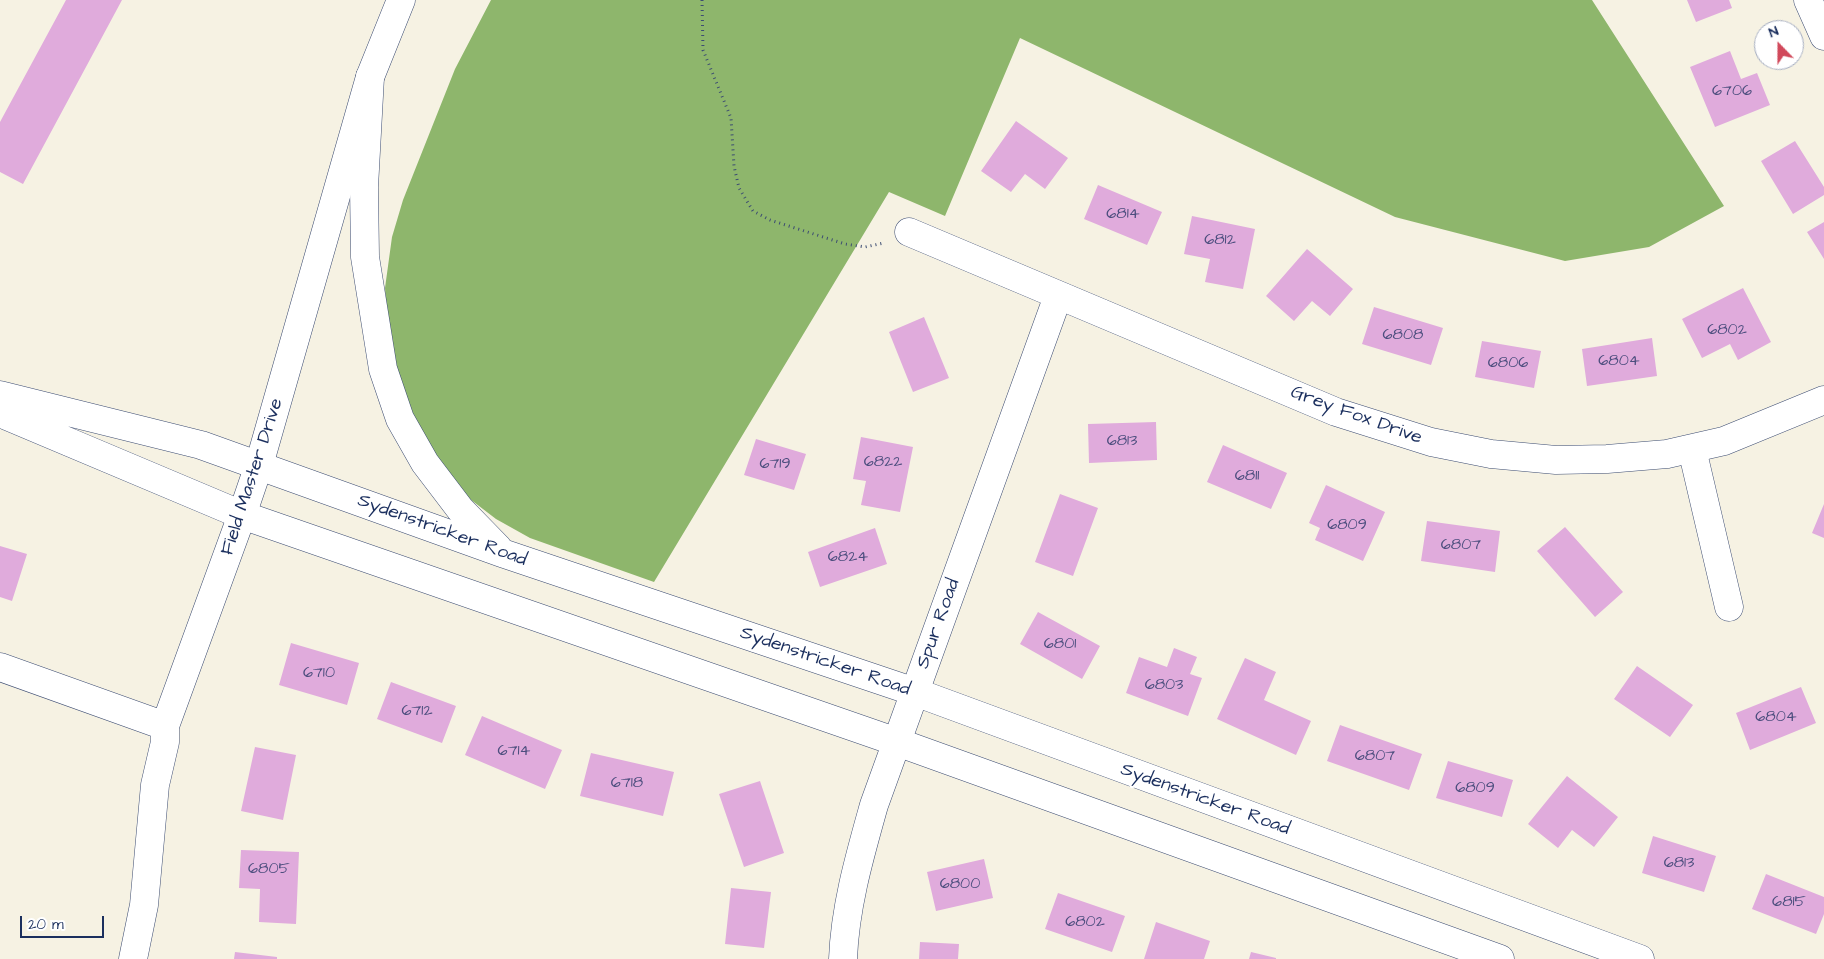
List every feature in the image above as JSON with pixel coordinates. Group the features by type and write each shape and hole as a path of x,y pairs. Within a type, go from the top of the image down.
{"main road":[{"name":"Field Master Drive","path":"133,959 144,905 155,785 165,742 165,726 260,466 370,76 401,0"},
{"path":"1808,0 1824,36"},
{"path":"370,76 364,188 365,258 383,369 400,419 425,463 460,509 502,553"},
{"name":"Grey Fox Drive","path":"909,232 1336,412 1431,442 1491,454 1556,460 1607,459 1692,449 1724,441 1824,400"},
{"name":"Spur Road","path":"842,959 848,909 858,860 874,805 1058,296"},
{"name":"Sydenstricker Road","path":"0,395 201,445 502,553 915,692 1640,959"},
{"path":"0,413 242,515 897,742 1500,959"},
{"path":"1692,449 1729,607"},
{"path":"0,667 165,726"}],"path":[{"path":"702,0 703,50 731,118 736,180 745,200 753,211 770,220 835,241 865,247 881,244 909,232"}],"green space":[{"path":"491,0 1592,0 1724,206 1649,247 1565,261 1395,217 1020,38 945,216 889,192 654,582 530,538 496,519 466,496 418,435 389,352 385,288 392,237 403,200 455,69"}],"building":[{"path":"66,0 122,0 23,184 0,172 0,122"},
{"path":"1687,0 1729,0 1732,8 1696,22"},
{"path":"1730,51 1741,79 1757,73 1770,105 1715,127 1690,67"},
{"path":"1016,121 1068,158 1045,189 1025,174 1011,192 981,171"},
{"path":"1795,141 1824,187 1824,195 1793,214 1761,161"},
{"path":"1098,185 1162,212 1147,245 1084,219"},
{"path":"1192,216 1255,229 1243,289 1205,282 1210,259 1184,254"},
{"path":"1824,222 1824,259 1807,232"},
{"path":"1307,249 1353,289 1330,316 1312,301 1294,321 1266,296"},
{"path":"1743,288 1771,342 1738,360 1730,344 1702,358 1682,319"},
{"path":"1374,307 1443,328 1431,365 1362,344"},
{"path":"924,317 949,378 913,392 889,332"},
{"path":"1652,338 1657,376 1587,386 1582,349"},
{"path":"1482,341 1541,351 1534,388 1475,377"},
{"path":"1156,422 1157,460 1089,463 1088,424"},
{"path":"861,437 913,447 900,512 861,505 866,481 853,479"},
{"path":"756,439 806,454 794,490 744,475"},
{"path":"1223,445 1287,473 1271,509 1207,482"},
{"path":"1326,485 1385,512 1363,561 1315,540 1320,528 1309,523"},
{"path":"1060,494 1098,508 1073,576 1035,562"},
{"path":"1824,504 1824,538 1812,533"},
{"path":"1427,521 1500,531 1495,572 1421,561"},
{"path":"1565,527 1623,592 1595,617 1537,551"},
{"path":"875,528 887,564 820,587 808,552"},
{"path":"0,546 27,554 12,601 0,597"},
{"path":"1038,612 1100,646 1082,679 1020,644"},
{"path":"291,643 359,663 347,705 279,685"},
{"path":"1174,648 1197,657 1190,674 1202,678 1188,716 1126,693 1139,657 1167,667"},
{"path":"1245,658 1276,672 1264,700 1311,721 1296,755 1217,719"},
{"path":"1637,666 1693,705 1670,737 1614,699"},
{"path":"391,682 456,706 442,743 377,719"},
{"path":"1801,687 1816,723 1750,750 1736,713"},
{"path":"482,716 562,750 545,789 465,755"},
{"path":"1340,725 1422,754 1409,790 1327,761"},
{"path":"255,747 296,755 283,820 241,811"},
{"path":"591,753 674,772 663,816 580,796"},
{"path":"1448,761 1513,780 1502,817 1436,798"},
{"path":"1567,776 1618,817 1594,847 1572,830 1558,848 1528,824"},
{"path":"760,781 784,853 744,867 719,794"},
{"path":"1653,836 1716,856 1704,892 1642,873"},
{"path":"241,850 299,852 296,924 259,922 260,889 239,888"},
{"path":"984,859 993,898 936,911 927,872"},
{"path":"1766,874 1824,897 1824,914 1816,934 1752,909"},
{"path":"731,888 771,892 764,948 725,944"},
{"path":"1058,893 1125,916 1112,952 1045,929"},
{"path":"1156,922 1210,941 1204,959 1144,959"},
{"path":"920,942 959,944 958,959 919,959"},
{"path":"235,952 277,957 277,959 234,959"},
{"path":"1251,952 1276,958 1276,959 1249,959"}]}
